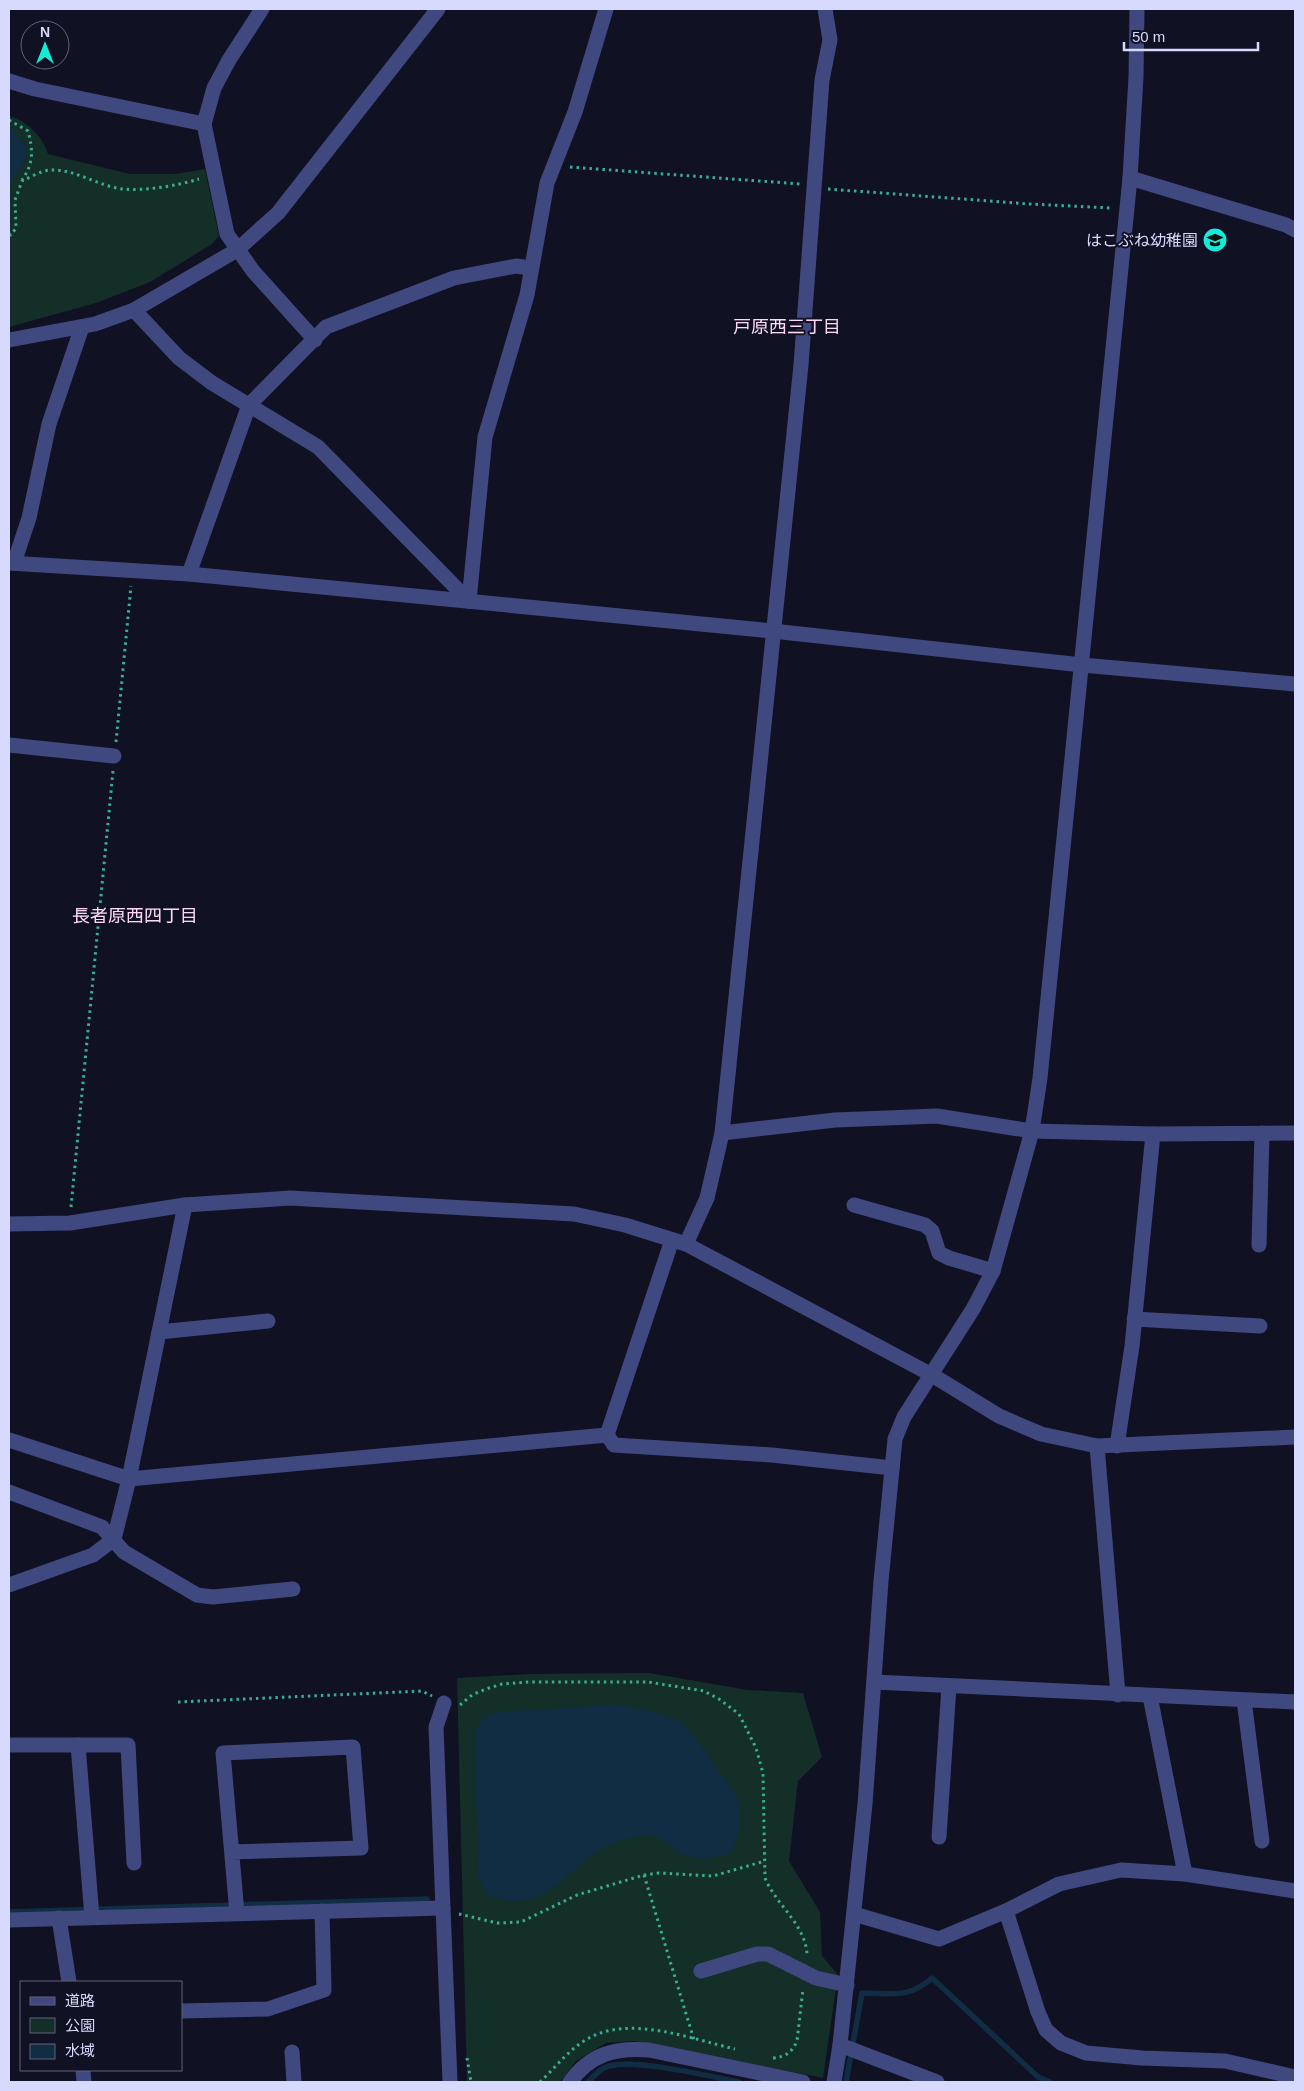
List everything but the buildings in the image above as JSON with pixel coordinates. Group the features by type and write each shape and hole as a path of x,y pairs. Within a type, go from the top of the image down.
{"street":[{"path":"262,9 229,60 214,88 204,124 227,234 253,271 315,340"},
{"path":"9,340 82,327 134,310 237,250 278,213 438,9"},
{"path":"469,601 485,437 527,295 530,268 548,183 575,112 606,9"},
{"path":"686,1244 707,1198 722,1133 801,365 822,80 830,40 825,9"},
{"path":"834,2082 847,1985 865,1804 880,1581 895,1439 901,1425 973,1309 993,1271 1032,1131 1040,1078 1130,178 1136,76 1137,9"},
{"path":"9,81 35,89 204,124"},
{"path":"1130,178 1286,225 1295,230"},
{"path":"189,574 249,405 315,340 326,326 454,278 516,266 530,268"},
{"path":"134,310 179,358 212,382 318,447 469,601"},
{"path":"82,327 49,424 29,518 11,563 189,574 773,631 1082,665 1295,684"},
{"path":"9,745 114,756"},
{"path":"722,1133 835,1120 937,1116 1032,1131 1152,1134 1295,1133"},
{"path":"1259,1245 1262,1133"},
{"path":"1117,1446 1134,1319 1152,1134"},
{"path":"9,1224 70,1223 185,1205 290,1198 514,1209 574,1214 625,1225 686,1244 932,1375 999,1416 1041,1434 1097,1446 1295,1437"},
{"path":"9,1585 94,1555 114,1539 129,1479 185,1205"},
{"path":"854,1205 926,1225 932,1231 939,1253 949,1258 993,1271"},
{"path":"607,1435 672,1240"},
{"path":"1134,1319 1260,1326"},
{"path":"159,1332 268,1321"},
{"path":"607,1435 614,1445 772,1455 892,1468"},
{"path":"9,1440 129,1479 607,1435"},
{"path":"1097,1446 1118,1695"},
{"path":"9,1492 102,1526 124,1552 197,1594 213,1597 293,1589"},
{"path":"874,1682 1295,1702"},
{"path":"939,1837 949,1686"},
{"path":"1150,1696 1186,1874"},
{"path":"1244,1700 1262,1841"},
{"path":"444,1703 436,1727 450,2082"},
{"path":"9,1745 128,1745 134,1863"},
{"path":"78,1745 92,1917"},
{"path":"232,1852 361,1848 353,1747 223,1753 237,1913"},
{"path":"854,1914 939,1939 1006,1911 1059,1884 1121,1870 1186,1874 1295,1892"},
{"path":"9,1920 443,1908"},
{"path":"182,2011 268,2009 324,1990 322,1911"},
{"path":"1006,1911 1038,2012 1046,2030 1061,2043 1086,2053 1142,2058 1225,2061 1295,2077"},
{"path":"59,1918 69,1981"},
{"path":"701,1971 757,1954 768,1954 805,1974 847,1985"},
{"path":"840,2045 936,2082"},
{"path":"570,2082 580,2069 610,2051 630,2048 650,2050 803,2082"},
{"path":"292,2052 294,2082"}],"path":[{"path":"9,120 28,131 33,155 29,171 22,181 15,200 16,228 11,235 9,234"},
{"path":"554,165 1030,204 1127,209"},
{"path":"22,181 49,170 65,172 106,186 141,189 188,182 214,175"},
{"path":"70,1223 132,571"},
{"path":"457,1712 461,1704 472,1695 502,1684 648,1682 704,1691 719,1699 739,1714 756,1748 763,1773 765,1878 807,1945 800,2017"},
{"path":"178,1702 422,1691 444,1703"},
{"path":"460,1914 497,1923 520,1922 577,1895 644,1875 659,1873 713,1876 765,1861"},
{"path":"644,1875 694,2040"},
{"path":"459,1908 460,1924"},
{"path":"466,2056 471,2082"}],"green space":[{"path":"9,116 28,125 38,135 48,154 130,174 175,174 205,169 219,236 212,244 150,282 96,303 9,327"},
{"path":"649,1673 748,1690 803,1693 822,1757 798,1781 789,1861 820,1912 822,1956 838,1975 823,2078 634,2041 606,2043 576,2061 560,2082 467,2082 457,1678 528,1674"}],"water":[{"path":"9,127 27,147 24,162 9,186"},
{"path":"615,1705 649,1711 668,1717 681,1723 694,1736 721,1773 738,1801 740,1814 739,1828 731,1853 710,1858 697,1858 674,1849 654,1836 633,1837 599,1850 557,1884 542,1894 527,1900 508,1901 487,1895 478,1877 475,1732 483,1719 497,1712"}],"waterway":[{"path":"9,1912 427,1899"},
{"path":"846,2082 862,1993 891,1994 907,1992 923,1985 932,1978 1038,2077 1050,2082"},
{"path":"588,2082 603,2068 621,2064 655,2066 739,2082"}],"place":[{"name":"はこぶね幼稚園","path":"1215,240"}],"district":[{"name":"戸原西三丁目","path":"787,327"},
{"name":"長者原西四丁目","path":"135,916"}]}
